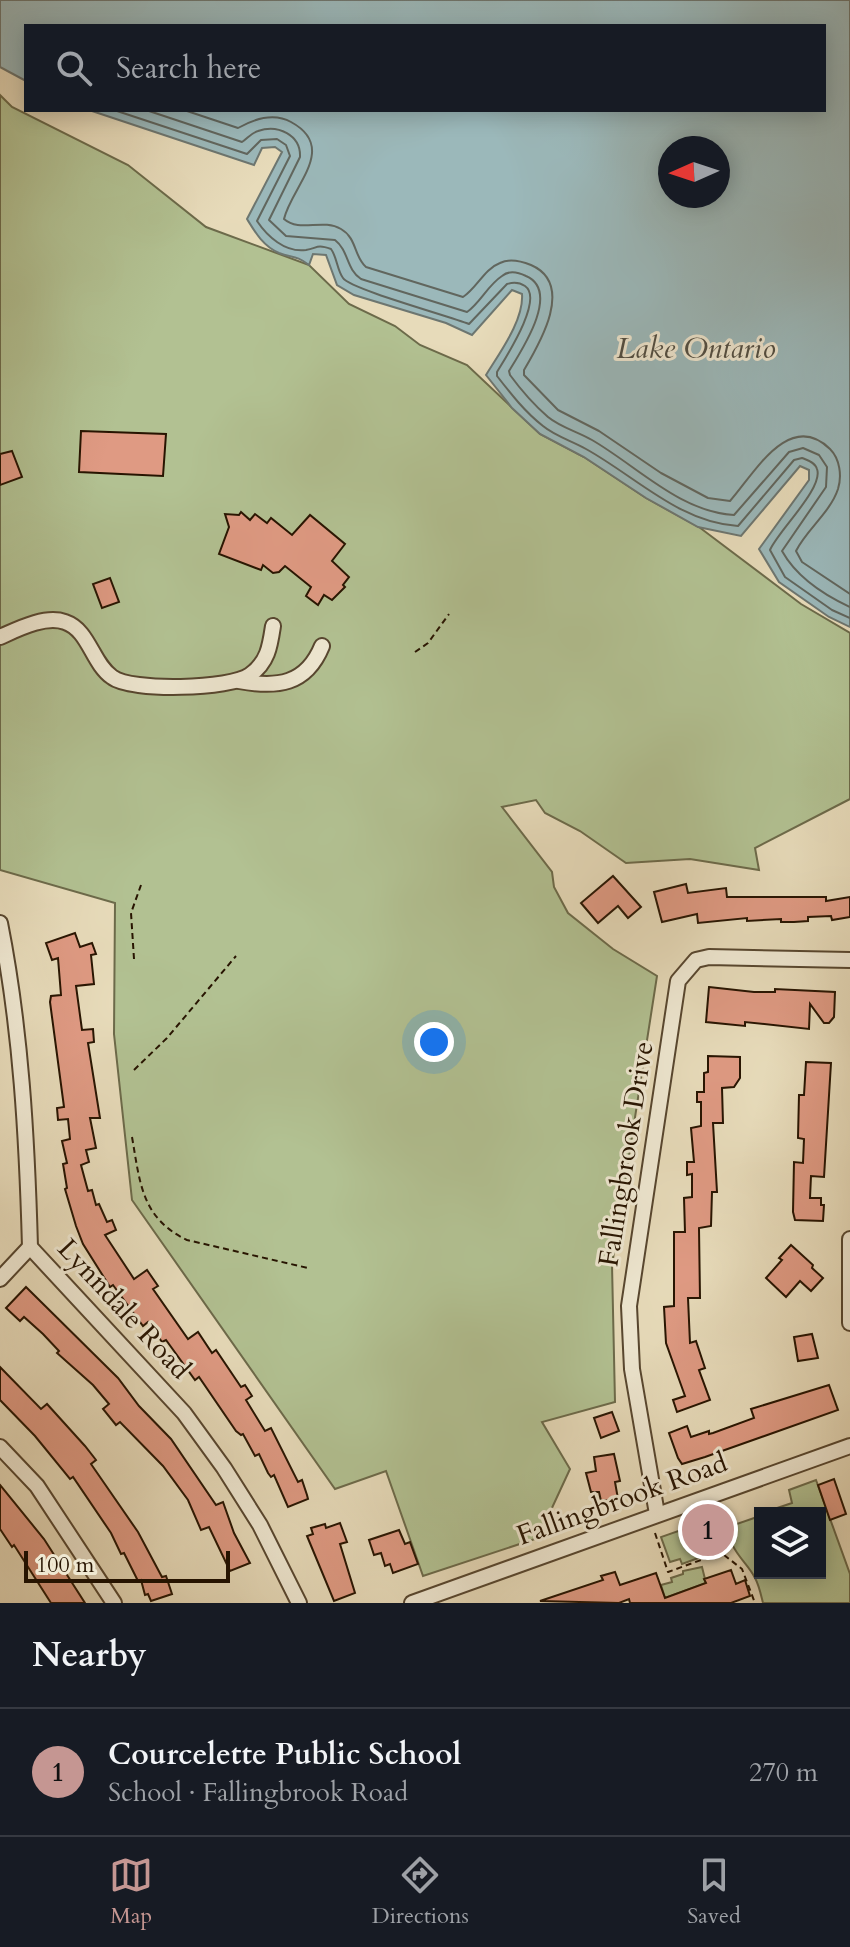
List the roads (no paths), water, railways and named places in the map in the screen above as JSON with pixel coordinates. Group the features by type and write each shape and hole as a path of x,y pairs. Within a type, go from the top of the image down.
{"street":[{"path":"0,637 20,628 58,620 75,627 105,671 121,682 192,686 239,681 276,685 292,681 316,660 322,646"},
{"path":"239,681 263,663 270,650 273,626"},
{"name":"Lynndale Road","path":"0,923 28,1164 30,1247 184,1413 260,1525 299,1603"},
{"name":"Fallingbrook Drive","path":"655,1522 632,1369 629,1306 678,981 696,960 709,957 850,960"},
{"path":"850,1239 850,1323"},
{"path":"0,1279 30,1247"},
{"name":"Fallingbrook Road","path":"412,1603 655,1522 850,1446"},
{"path":"0,1447 37,1486 114,1603"}],"water":[{"name":"Lake Ontario","path":"0,0 850,0 850,627 829,617 779,582 759,549 809,480 809,470 800,466 741,536 698,527 646,498 584,457 540,434 512,408 486,375 515,325 522,294 512,290 472,335 446,323 354,295 337,285 326,255 313,254 309,265 279,253 264,243 247,219 282,152 275,147 262,148 254,165 95,112 826,112 826,24 24,24 24,80 0,67"}],"place":[{"name":"Courcelette Public School","path":"708,1530"}]}
